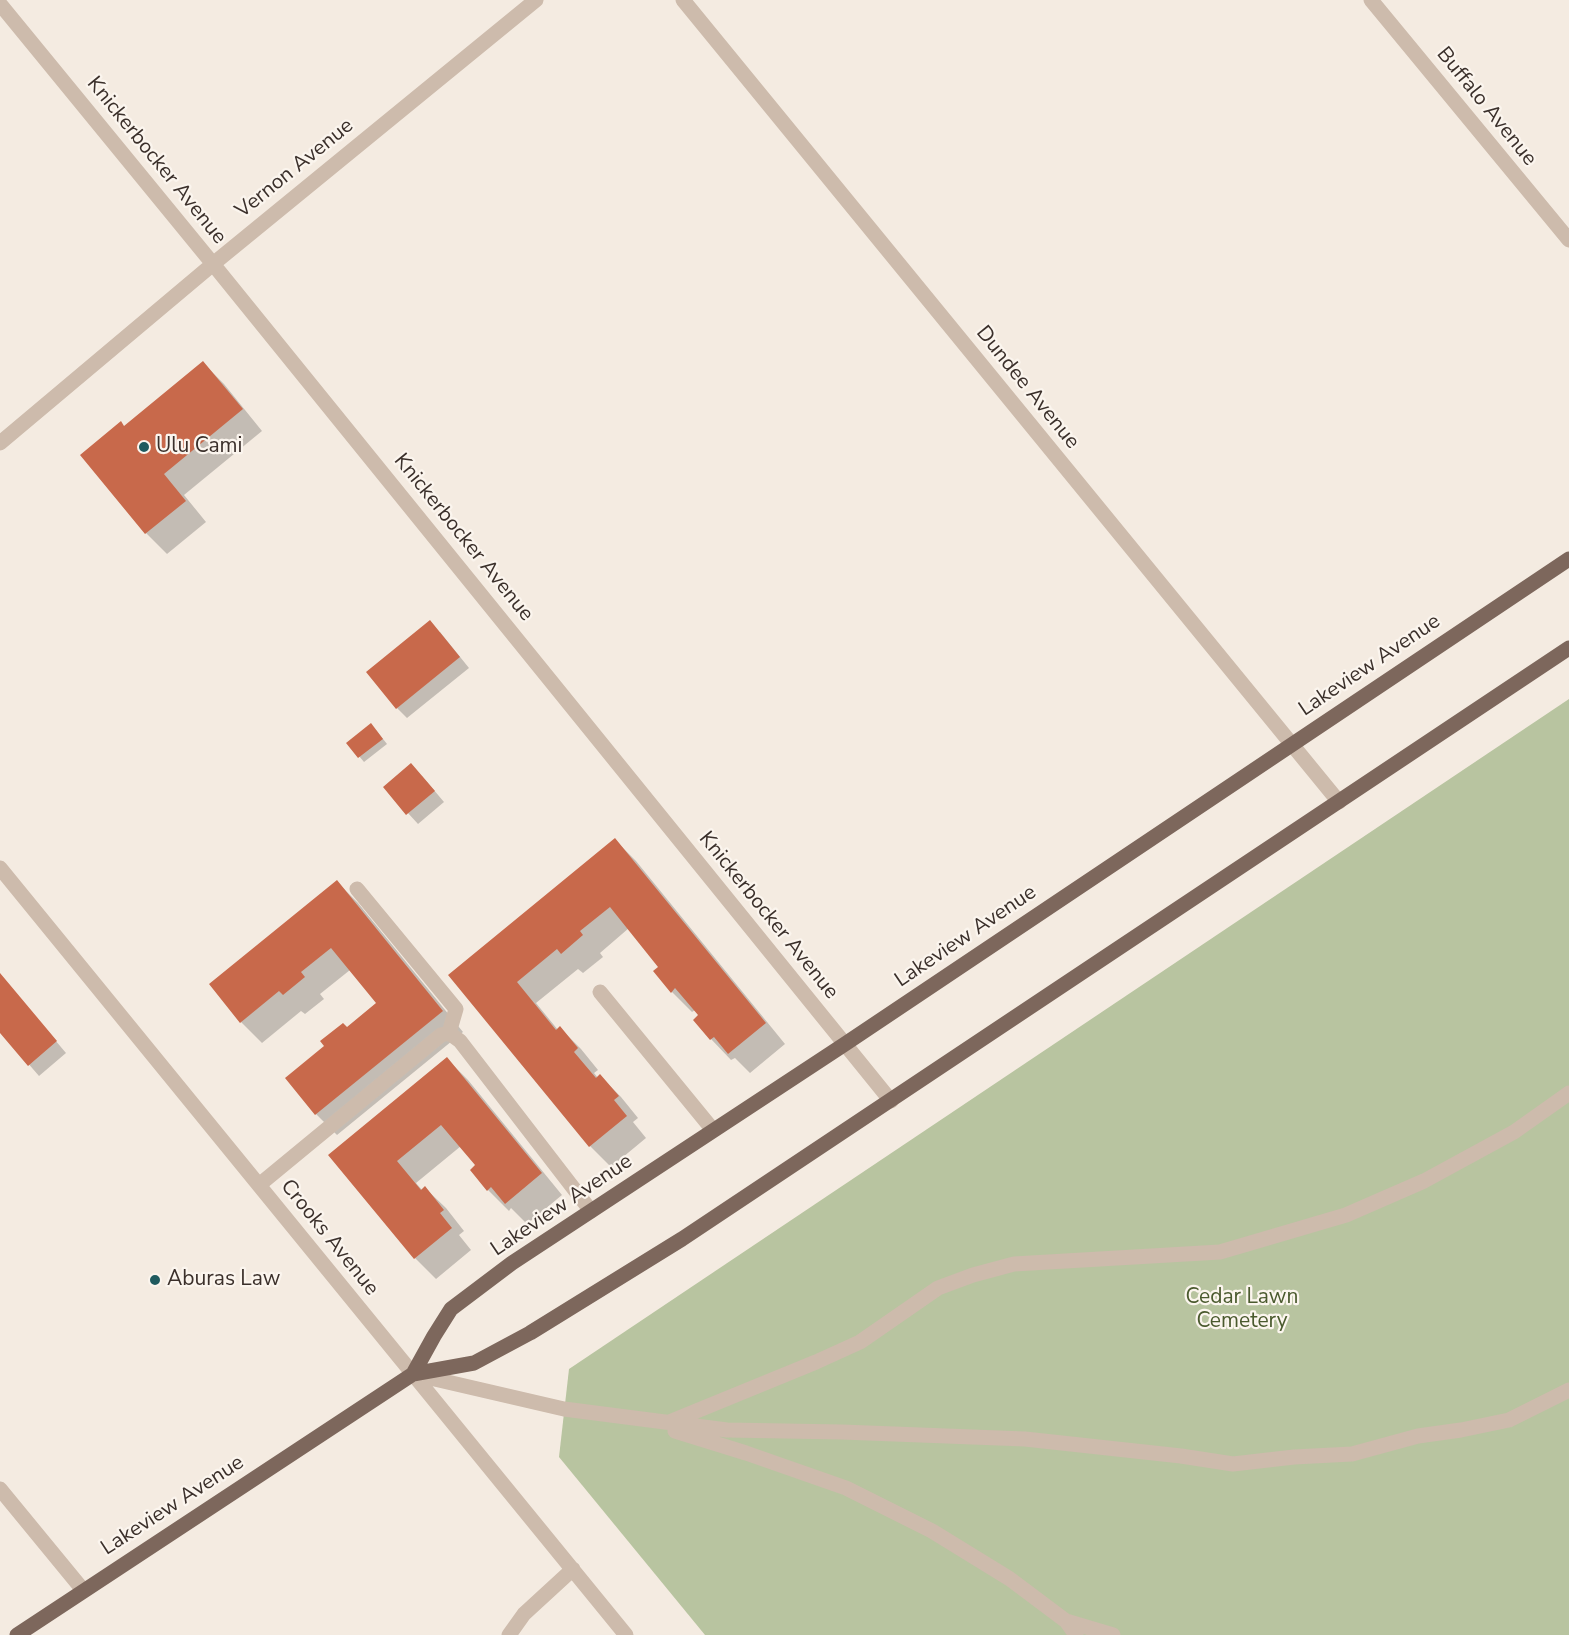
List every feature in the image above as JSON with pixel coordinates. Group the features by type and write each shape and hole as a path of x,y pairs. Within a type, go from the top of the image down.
{"main road":[{"name":"Lakeview Avenue","path":"413,1374 451,1309 512,1263 845,1044 1569,559"},
{"name":"Lakeview Avenue","path":"26,1633 83,1590 413,1374 474,1363 530,1333 682,1239 1569,648"}],"street":[{"name":"Vernon Avenue","path":"0,442 213,264 536,0"},
{"name":"Dundee Avenue","path":"683,0 1339,802"},
{"name":"Buffalo Avenue","path":"1371,0 1569,240"},
{"name":"Knickerbocker Avenue","path":"0,4 891,1101"},
{"name":"Crooks Avenue","path":"0,868 626,1635"},
{"path":"357,889 456,1009 449,1033"},
{"path":"600,992 713,1130"},
{"path":"258,1185 441,1035 449,1033"},
{"path":"449,1033 460,1041 591,1211"},
{"path":"669,1423 860,1342 938,1288 973,1275 1014,1264 1220,1252 1346,1215 1425,1181 1514,1132 1569,1093"},
{"path":"413,1374 564,1409 727,1430 854,1432 1025,1439 1233,1464 1294,1457 1352,1454 1418,1436 1509,1420 1569,1390"},
{"path":"633,1418 746,1453 846,1488 932,1531 1010,1579 1066,1621 1076,1635"},
{"path":"0,1489 83,1590"},
{"path":"509,1635 524,1614 573,1569"},
{"path":"1066,1621 1113,1635"}],"green space":[{"name":"Cedar Lawn Cemetery","path":"1569,699 1569,1635 705,1635 559,1457 569,1369"}],"building":[{"name":"Ulu Cami","path":"203,361 243,409 164,474 186,501 145,534 80,455 121,421 124,426"},
{"path":"430,620 460,657 396,709 366,672"},
{"path":"371,723 383,739 358,758 346,743"},
{"path":"411,763 435,791 406,815 383,787"},
{"path":"615,838 766,1023 728,1054 714,1037 710,1040 693,1020 698,1015 675,988 671,993 653,971 658,967 610,907 580,931 583,935 561,954 557,949 517,982 556,1030 560,1026 578,1048 574,1052 596,1078 600,1074 619,1096 614,1100 627,1116 589,1147 448,975"},
{"path":"337,880 443,1011 315,1115 285,1078 324,1046 320,1041 343,1023 347,1027 376,1003 331,948 301,972 305,977 283,995 279,991 240,1023 209,984"},
{"path":"0,973 57,1041 28,1066 0,1033"},
{"path":"447,1057 542,1173 505,1204 491,1187 487,1191 470,1170 475,1165 441,1125 397,1161 421,1190 425,1186 444,1210 440,1213 452,1228 414,1259 328,1155"}],"place":[{"name":"Ulu Cami","path":"144,447"},
{"name":"Aburas Law","path":"155,1280"}]}
